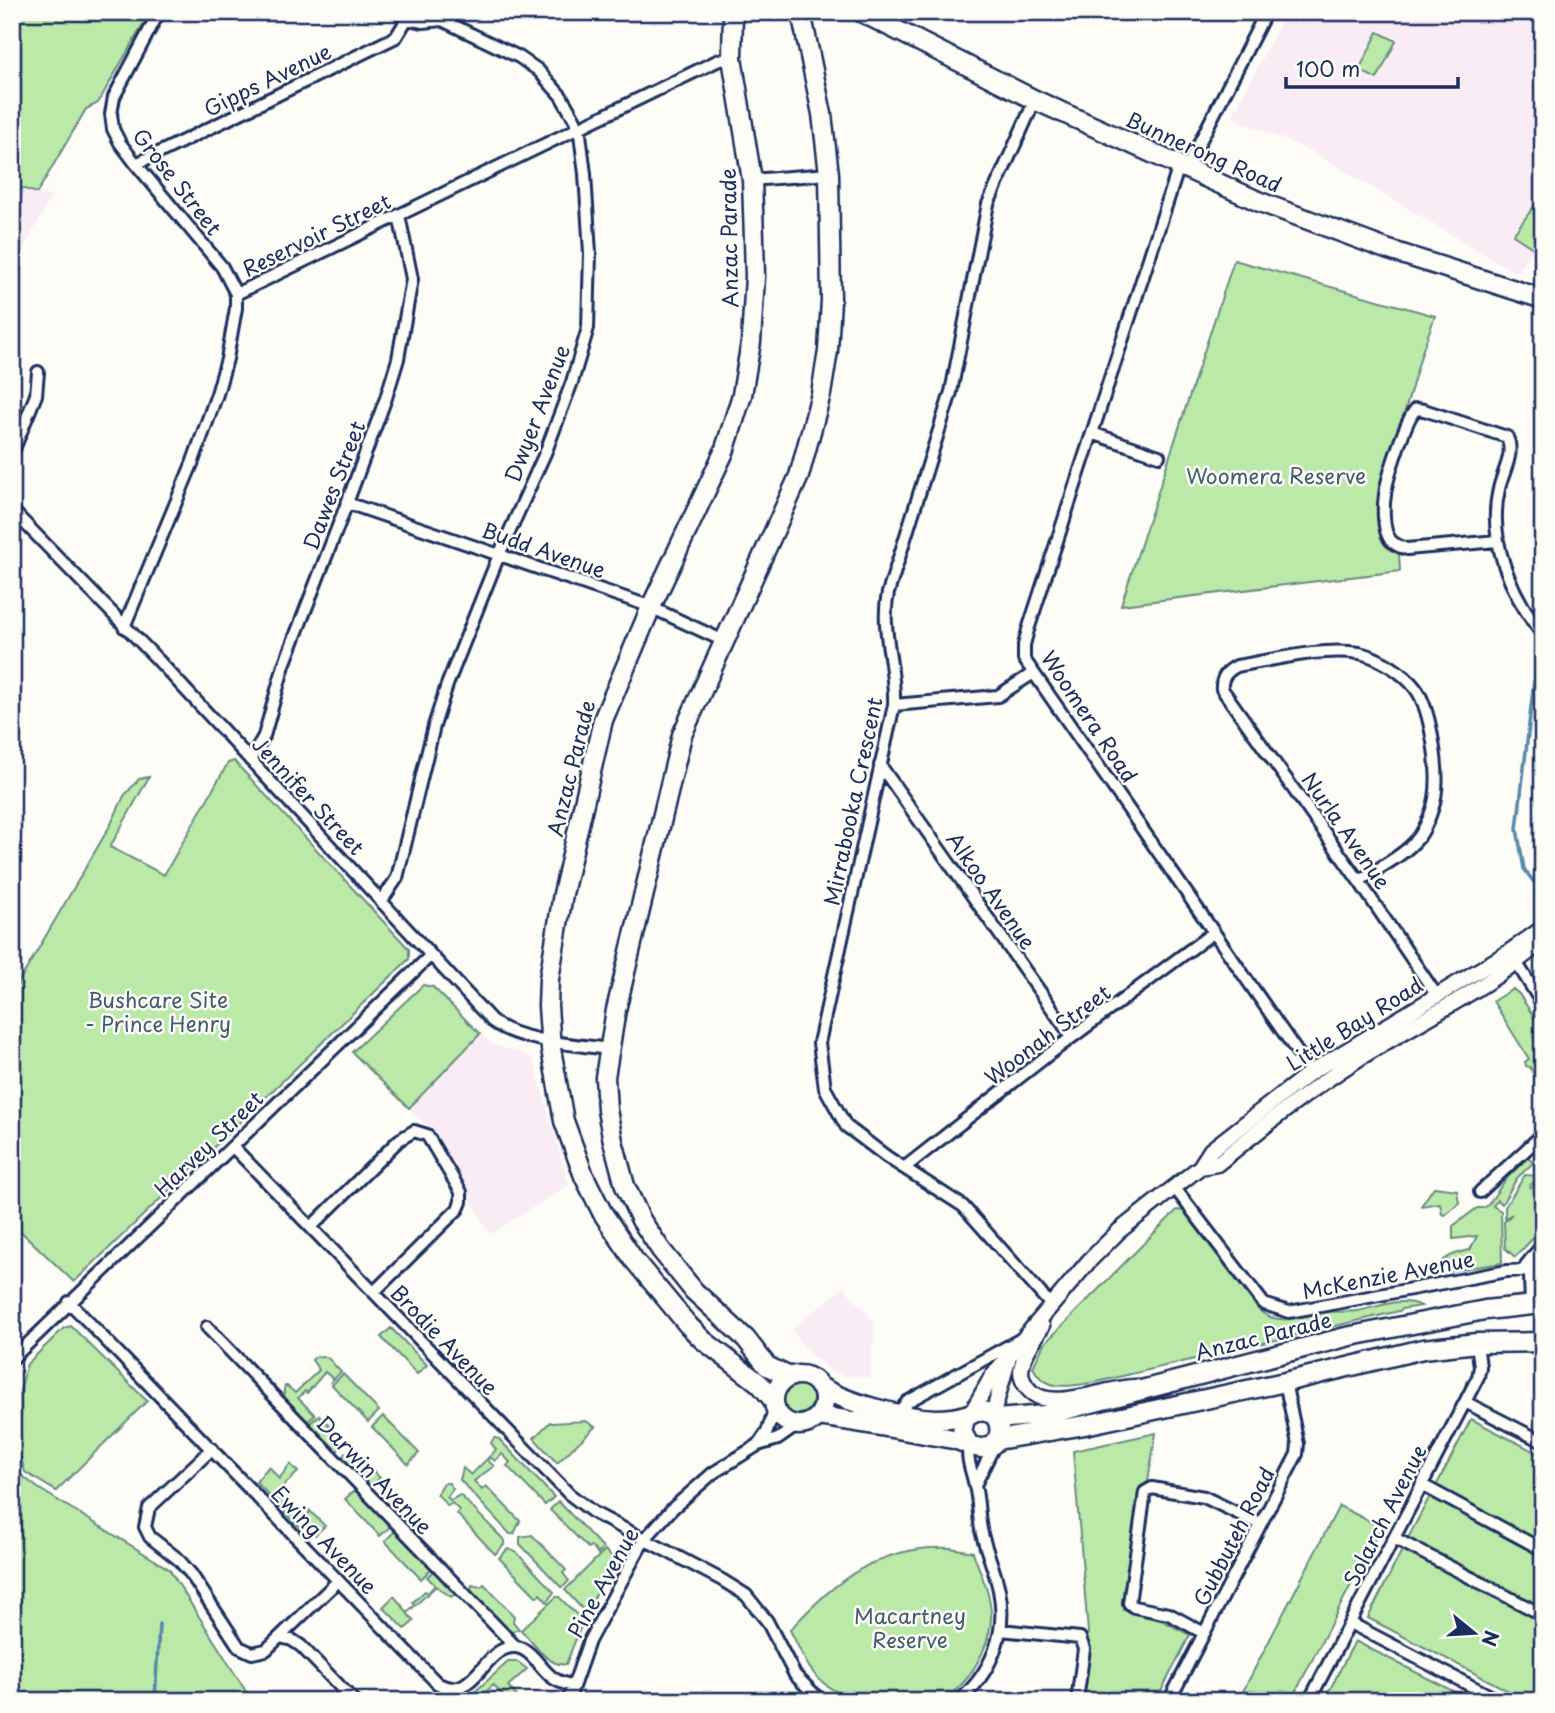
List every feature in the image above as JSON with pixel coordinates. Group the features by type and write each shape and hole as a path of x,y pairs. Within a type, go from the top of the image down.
{"main road":[{"name":"Anzac Parade","path":"733,12 733,58 752,180 755,277 751,342 743,395 724,452 651,607 608,704 599,731 555,936 548,990 550,1040 561,1108 592,1193 611,1227 688,1325 702,1340 763,1387 775,1404"},
{"path":"801,12 822,114 829,174 830,323 825,372 815,421 799,476 678,747 608,1049 606,1090 610,1127 625,1186 637,1212 661,1250 694,1291 746,1339 767,1366 790,1377 808,1377 836,1397 898,1413 936,1419 983,1410 995,1416 1000,1429 996,1440"},
{"name":"Bunnerong Road","path":"861,12 1035,100 1306,221 1543,299"},
{"name":"Anzac Parade","path":"995,1416 1045,1415 1346,1337 1485,1310 1537,1305"},
{"path":"818,1416 984,1448 996,1440 1085,1425 1285,1382 1405,1352 1477,1343 1543,1342"},
{"path":"790,1377 778,1386 775,1404 784,1420 798,1425 809,1423 818,1416 824,1402 819,1386"},
{"path":"969,1444 962,1429 964,1420 971,1413"}],"street":[{"name":"Grose Street","path":"159,12 114,97 111,114 113,129 136,164 222,267 236,294"},
{"name":"Woomera Road","path":"1263,13 1182,167 1092,433 1024,645 1024,659 1316,1078"},
{"name":"Gipps Avenue","path":"136,164 396,37 407,19"},
{"name":"Dwyer Avenue","path":"382,902 397,878 434,726 447,685 499,555 546,451 572,382 588,328 590,253 585,174 578,127 561,96 538,70 519,57 442,20 423,22 407,19"},
{"name":"Reservoir Street","path":"124,627 192,464 217,394 234,325 236,294 719,60 733,58"},
{"name":"Mirrabooka Crescent","path":"1035,100 988,204 943,421 888,593 886,617 894,673 894,705 819,1043 825,1088 846,1126 963,1206 1051,1305"},
{"path":"752,180 829,174"},
{"name":"Dawes Street","path":"250,760 264,736 284,665 347,503 398,359 412,279 400,215"},
{"path":"12,454 36,395 38,372"},
{"path":"1497,541 1407,549 1395,545 1389,538 1384,495 1407,421 1416,410 1424,410 1507,437 1510,454 1496,508 1497,541 1510,581 1527,615 1543,635"},
{"path":"1092,433 1158,456"},
{"name":"Budd Avenue","path":"347,503 651,607 724,641"},
{"name":"Jennifer Street","path":"12,510 158,660 492,1021 503,1030 608,1049"},
{"name":"Nurla Avenue","path":"1359,881 1412,843 1419,836 1431,813 1436,796 1430,724 1417,691 1405,677 1378,660 1360,654 1334,652 1237,666 1224,676 1222,689 1359,881 1440,1002"},
{"path":"894,705 998,696 1032,674"},
{"name":"Alkoo Avenue","path":"880,765 1072,1037"},
{"name":"Little Bay Road","path":"1513,957 1543,928"},
{"name":"Woonah Street","path":"904,1168 1072,1037 1214,932"},
{"name":"Little Bay Road","path":"971,1413 985,1385 1105,1244 1200,1167 1211,1150 1316,1078 1543,940"},
{"name":"Harvey Street","path":"12,1359 431,955"},
{"path":"1513,957 1543,1005"},
{"path":"311,1227 399,1140 414,1131 427,1135 459,1189 461,1202 458,1209 374,1292"},
{"path":"1480,1192 1543,1133"},
{"name":"Brodie Avenue","path":"233,1147 569,1494 589,1509 746,1595 767,1620 795,1675 821,1701"},
{"name":"McKenzie Avenue","path":"1174,1187 1264,1304 1279,1310 1289,1312 1507,1271 1543,1269"},
{"path":"1537,1305 1526,1269 1528,1260 1543,1244"},
{"name":"Ewing Avenue","path":"69,1302 448,1694 465,1685 500,1652 516,1647"},
{"path":"1051,1305 1021,1367 1023,1380 1031,1392 1045,1399 1062,1400 1121,1387 1148,1388"},
{"name":"Darwin Avenue","path":"207,1326 516,1647"},
{"name":"Little Bay Road","path":"898,1413 907,1402 1023,1338"},
{"name":"Solarch Avenue","path":"1309,1701 1480,1372 1477,1343"},
{"name":"Little Bay Road","path":"995,1416 1009,1356"},
{"name":"Gubbuteh Road","path":"1169,1701 1298,1451 1285,1382"},
{"path":"1465,1402 1543,1442"},
{"path":"758,1445 767,1432 775,1404"},
{"name":"Pine Avenue","path":"568,1701 589,1642 644,1540 673,1508 713,1474 758,1445 778,1439 798,1425"},
{"path":"975,1485 996,1440"},
{"path":"958,1701 985,1672 995,1652 1000,1630 1001,1597 979,1521 975,1485 968,1461 969,1444"},
{"path":"212,1449 149,1508 145,1519 146,1531 191,1574 240,1648 249,1653 262,1652 338,1581"},
{"path":"1422,1485 1543,1550"},
{"path":"1204,1633 1169,1614 1134,1607 1129,1603 1145,1492 1152,1488 1205,1497 1260,1524"},
{"path":"1394,1538 1543,1615"},
{"path":"1350,1623 1500,1701"},
{"path":"1000,1630 1080,1638 1084,1649 1077,1701"},
{"path":"280,1637 301,1646 354,1701"},
{"path":"516,1647 526,1651 554,1679 573,1686"}],"shaded area":[{"path":"1286,12 1543,12 1543,236 1516,273 1315,153 1232,117"},
{"path":"12,184 51,197 12,271"},
{"path":"480,1034 493,1045 533,1059 569,1185 490,1234 433,1132 409,1108"},
{"path":"844,1287 875,1323 870,1377 844,1376 833,1372 809,1353 792,1330"}],"green space":[{"path":"12,12 150,12 98,103 86,109 37,193 12,185"},
{"path":"1378,32 1396,41 1377,79 1359,70"},
{"path":"1543,194 1543,236 1533,248 1513,235"},
{"name":"Woomera Reserve","path":"1234,260 1435,316 1383,487 1388,545 1399,554 1400,571 1121,605"},
{"name":"Bushcare Site - Prince Henry","path":"234,761 409,949 409,959 74,1282 12,1223 12,994 111,824 124,796 139,779 149,777 110,847 164,875 228,763"},
{"path":"423,985 433,987 480,1034 409,1108 352,1052"},
{"path":"1513,989 1543,1031 1543,1072 1535,1076 1530,1067 1526,1066 1525,1062 1529,1059 1493,1001"},
{"path":"1528,1157 1533,1163 1517,1178 1502,1204 1497,1200 1493,1206 1501,1211 1502,1263 1437,1273 1445,1259 1470,1250 1477,1236 1453,1239 1453,1226 1477,1208 1488,1205 1506,1179"},
{"path":"1525,1175 1542,1176 1529,1186 1530,1188 1539,1182 1535,1186 1543,1194 1543,1228 1515,1257 1505,1248 1504,1222 1512,1214 1505,1218 1505,1207"},
{"path":"1434,1187 1457,1190 1459,1203 1445,1215 1442,1214 1440,1203 1421,1206"},
{"path":"1177,1210 1184,1211 1258,1309 1266,1315 1292,1319 1330,1312 1358,1311 1398,1302 1421,1306 1097,1382 1061,1386 1038,1376 1033,1367 1044,1344"},
{"path":"71,1326 147,1401 56,1491 25,1472 21,1458 12,1454 12,1402 19,1395 27,1364 64,1328"},
{"path":"391,1328 427,1365 417,1374 381,1337"},
{"path":"322,1356 328,1358 341,1372 330,1383 333,1379 325,1372 307,1393 305,1391 298,1398 315,1415 306,1423 286,1402 285,1386 295,1393 319,1370 312,1360"},
{"path":"343,1374 379,1411 368,1422 332,1385"},
{"path":"798,1384 809,1388 813,1399 809,1410 798,1414 787,1410 783,1399 787,1388"},
{"path":"319,1415 339,1439 341,1446 337,1451 333,1451 308,1425"},
{"path":"383,1416 419,1453 408,1464 372,1427"},
{"path":"1471,1419 1543,1456 1543,1545 1435,1488"},
{"path":"586,1421 595,1427 557,1463 534,1438 550,1422"},
{"path":"1156,1433 1148,1481 1138,1496 1123,1610 1163,1621 1190,1635 1156,1701 1083,1701 1090,1653 1073,1451"},
{"path":"494,1438 499,1439 554,1497 545,1505 507,1466 510,1462 502,1454 495,1461 490,1457 487,1460 494,1466 474,1481 482,1490 486,1486 520,1521 514,1534 510,1534 460,1480 463,1468 471,1475 496,1450 491,1443"},
{"path":"345,1453 357,1454 380,1478 369,1488 342,1460"},
{"path":"12,1461 20,1474 38,1488 169,1569 252,1701 12,1701"},
{"path":"290,1464 298,1472 273,1496 300,1521 310,1512 308,1509 325,1526 315,1535 310,1531 306,1534 256,1482 269,1466 279,1479"},
{"path":"444,1483 449,1483 453,1489 447,1497 451,1500 460,1495 504,1540 504,1545 495,1554 457,1514 460,1511 452,1503 448,1506 437,1494"},
{"path":"355,1490 391,1526 380,1536 345,1499"},
{"path":"1430,1496 1543,1555 1543,1612 1407,1540"},
{"path":"558,1501 603,1548 598,1554 591,1546 588,1548 550,1510"},
{"path":"1339,1506 1381,1527 1292,1699 1238,1701"},
{"path":"395,1531 431,1569 421,1579 385,1541"},
{"path":"532,1535 566,1570 563,1573 569,1581 564,1586 561,1587 520,1544 520,1537"},
{"name":"Macartney Reserve","path":"950,1548 973,1552 988,1593 991,1610 990,1630 981,1655 975,1667 958,1687 949,1695 932,1701 864,1702 853,1700 833,1690 815,1675 790,1630 824,1596 842,1581 880,1559 925,1549"},
{"path":"1403,1548 1543,1621 1543,1695 1540,1701 1528,1701 1368,1618"},
{"path":"508,1549 516,1552 554,1592 547,1602 540,1594 537,1597 499,1558"},
{"path":"605,1550 617,1562 585,1612 565,1590"},
{"path":"433,1571 455,1594 451,1597 436,1586 407,1613 414,1621 405,1629 383,1607 394,1596 407,1612 415,1605 413,1602 435,1585 427,1577"},
{"path":"484,1584 514,1616 513,1622 519,1629 508,1633 470,1593 472,1585 481,1587"},
{"path":"556,1597 583,1621 566,1664 547,1658 521,1630"},
{"path":"1355,1641 1472,1701 1324,1701"},
{"path":"508,1662 518,1662 527,1669 508,1686 521,1701 509,1701 493,1685 477,1701 469,1697"}],"waterway":[{"path":"1543,472 1535,524 1543,559"},
{"path":"1543,670 1534,681 1517,829 1524,869 1543,894"},
{"path":"155,1701 159,1624"}]}
